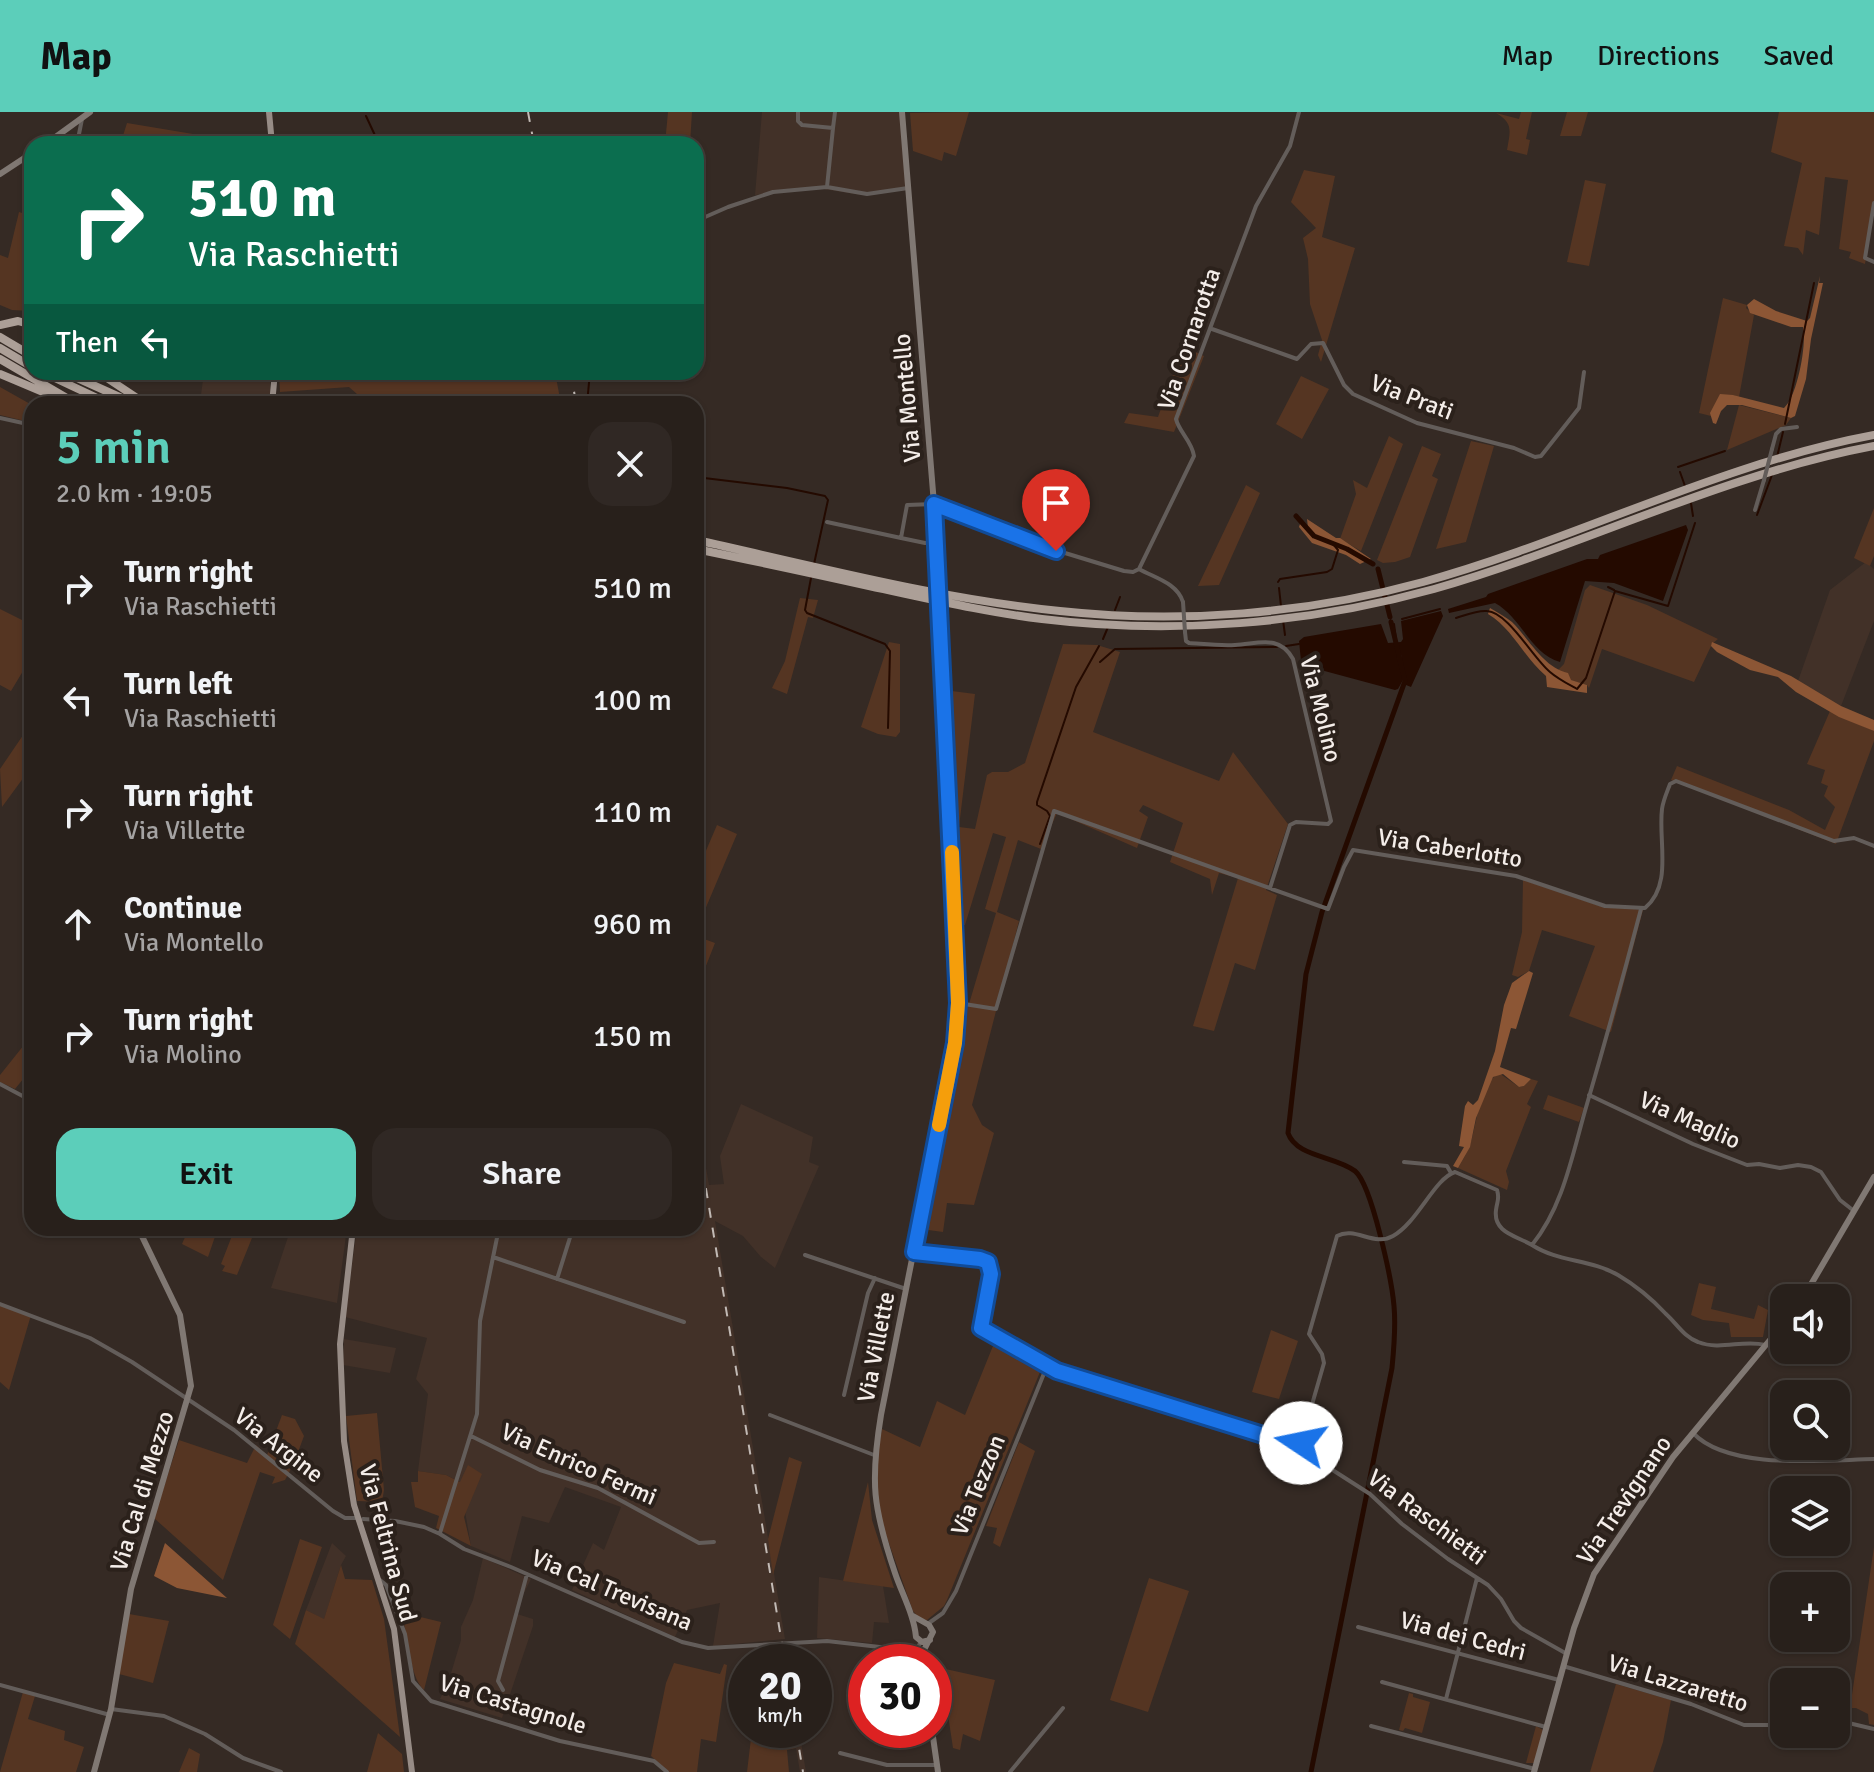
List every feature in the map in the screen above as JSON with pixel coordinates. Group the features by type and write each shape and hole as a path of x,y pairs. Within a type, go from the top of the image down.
{"highway":[{"path":"0,325 24,323"},
{"path":"0,337 24,351"},
{"path":"0,348 24,362"},
{"path":"0,359 24,373"},
{"path":"0,374 51,396"},
{"path":"36,380 63,396"},
{"path":"59,380 93,396"},
{"path":"82,380 117,396"},
{"path":"110,380 134,396"},
{"path":"704,542 1022,607 1137,616 1255,612 1339,601 1433,579 1533,547 1742,469 1797,452 1874,435"},
{"path":"704,553 982,610 1056,621 1180,626 1272,620 1360,607 1434,589 1753,476 1874,446"}],"main road":[{"path":"269,112 271,136"},
{"name":"Via Feltrina Sud","path":"352,1236 343,1309 340,1374 344,1441 360,1518 394,1629 412,1771"}],"street":[{"path":"58,136 90,112"},
{"path":"798,112 798,121 802,125 833,128"},
{"path":"827,187 835,112"},
{"name":"Via Montello","path":"902,112 934,504 938,606"},
{"name":"Via Cornarotta","path":"1139,569 1192,460 1192,447 1176,419 1256,206 1290,146 1299,112"},
{"path":"79,136 82,119"},
{"path":"0,174 24,158"},
{"path":"704,218 773,192 827,187 867,194 908,188"},
{"path":"1874,203 1865,258 1874,262"},
{"name":"Via Prati","path":"1212,329 1297,359 1311,344 1323,343 1344,385 1353,394 1417,423 1514,448 1535,457 1541,456 1579,408 1584,372"},
{"path":"0,418 24,423"},
{"path":"1755,510 1776,434 1781,429 1797,427"},
{"path":"901,538 907,505 934,504 1029,542 1133,572 1139,569"},
{"path":"827,522 925,543 936,542"},
{"name":"Via Molino","path":"1139,569 1178,591 1183,602 1189,643 1235,645 1270,641 1286,648 1293,659 1331,821 1328,824 1296,822 1290,825 1270,888"},
{"name":"Via Villette","path":"924,1641 916,1632 876,1508 874,1455 955,1043 958,1003 938,606"},
{"path":"1532,1245 1549,1223 1641,909 1653,900 1661,883 1662,808 1672,782 1826,839 1837,842 1854,838 1874,846"},
{"name":"Via Caberlotto","path":"958,1003 996,1009 1054,811 1327,909 1353,850 1516,876 1598,905 1641,909"},
{"path":"0,1084 24,1097"},
{"name":"Via Maglio","path":"1589,1095 1693,1144 1747,1165 1811,1167 1821,1172 1840,1200 1854,1211"},
{"path":"1404,1162 1447,1166 1451,1173"},
{"path":"1451,1173 1459,1173 1495,1189 1499,1199 1496,1217 1502,1229 1549,1255 1592,1263 1619,1276 1666,1313 1694,1341 1722,1347 1753,1343 1766,1345"},
{"path":"1300,1446 1324,1367 1322,1354 1309,1334 1337,1236 1345,1233 1382,1240 1410,1223 1451,1173"},
{"path":"1811,1284 1874,1177"},
{"name":"Via Cal di Mezzo","path":"94,1772 111,1712 131,1589 191,1386 180,1315 142,1236"},
{"path":"440,1534 479,1401 480,1321 497,1236"},
{"path":"557,1279 570,1236"},
{"name":"Via Raschietti","path":"914,1252 988,1262 991,1274 981,1328 1047,1366 1300,1446 1370,1494 1424,1541 1496,1593 1517,1625 1567,1654"},
{"path":"805,1255 906,1289"},
{"path":"493,1257 684,1322"},
{"path":"844,1395 868,1293 875,1278"},
{"name":"Via Argine","path":"0,1304 90,1338 132,1362 234,1430 327,1507 345,1518"},
{"name":"Via Trevignano","path":"1535,1770 1578,1616 1594,1574 1654,1483 1770,1340"},
{"name":"Via Tezzon","path":"933,1632 956,1591 1047,1366"},
{"path":"770,1415 874,1455"},
{"path":"1693,1433 1701,1442 1716,1449 1790,1463 1874,1459"},
{"name":"Via Enrico Fermi","path":"471,1436 540,1470 598,1488 699,1543 714,1542"},
{"name":"Via Cal Trevisana","path":"345,1518 404,1522 440,1534 464,1549 682,1642 708,1648 827,1641 853,1644"},
{"path":"503,1690 498,1681 527,1574"},
{"path":"1446,1699 1477,1578"},
{"name":"Via Castagnole","path":"378,1579 386,1585 404,1629 413,1681 431,1701 560,1741 654,1761 667,1772"},
{"name":"Via Villette","path":"911,1614 933,1632"},
{"name":"Via Tezzon","path":"925,1624 940,1616"},
{"path":"916,1644 916,1632 925,1624"},
{"name":"Via dei Cedri","path":"1358,1627 1559,1680"},
{"path":"921,1644 933,1632"},
{"name":"Via Lazzaretto","path":"1563,1666 1691,1704 1744,1725 1770,1725"},
{"path":"1382,1682 1546,1727"},
{"path":"0,1685 111,1712 164,1716 205,1734 261,1769 281,1772"},
{"path":"1010,1772 1063,1708"},
{"path":"1850,1723 1874,1729"},
{"path":"1371,1726 1535,1770"},
{"path":"840,1753 887,1765 938,1768 935,1748"}],"shaded area":[{"path":"668,112 692,112 690,136 666,136"},
{"path":"762,112 901,112 908,190 861,195 817,188 755,195"},
{"path":"969,112 956,156 944,152 942,161 913,151 910,113"},
{"path":"1521,112 1532,112 1526,139 1530,140 1527,155 1507,150 1508,124 1496,113 1519,119"},
{"path":"1567,112 1588,112 1581,136 1560,136"},
{"path":"1779,112 1874,112 1874,210 1865,264 1849,258 1851,252 1839,249 1848,180 1825,177 1819,235 1806,230 1803,255 1798,248 1784,246 1802,163 1771,152"},
{"path":"127,123 200,136 123,136"},
{"path":"1304,170 1335,176 1322,237 1355,248 1321,362 1318,355 1322,340 1310,304 1308,259 1303,238 1316,228 1291,202"},
{"path":"1585,180 1606,184 1589,266 1567,262"},
{"path":"19,212 24,214 24,311 0,305 0,255 8,258"},
{"path":"1820,276 1819,283 1823,283 1806,379 1795,416 1791,418 1742,405 1727,405 1716,424 1713,423 1710,413 1720,394 1784,408 1789,402 1800,370 1803,327 1791,327 1750,313 1747,305 1754,299 1776,311 1807,321"},
{"path":"1723,298 1747,305 1746,308 1754,315 1739,397 1733,395 1719,400 1711,416 1699,413"},
{"path":"1183,346 1204,356 1174,432 1124,423 1129,413 1158,417"},
{"path":"1301,376 1329,389 1302,439 1276,424"},
{"path":"203,380 270,380 270,396 201,395"},
{"path":"279,380 556,380 560,396 357,396 349,387 280,392"},
{"path":"0,387 24,400 24,421 0,415"},
{"path":"1739,405 1791,418 1786,425 1727,450"},
{"path":"1389,436 1403,444 1361,551 1340,539 1356,494 1353,480 1367,488"},
{"path":"1471,441 1494,446 1466,542 1436,549"},
{"path":"1422,446 1441,454 1432,476 1438,479 1410,557 1383,563 1377,560"},
{"path":"1246,485 1260,493 1219,585 1198,586"},
{"path":"1874,508 1874,556 1870,566 1854,558"},
{"path":"1307,519 1371,559 1360,564 1346,555 1312,543 1299,527 1301,521 1308,528"},
{"path":"1686,525 1688,530 1663,601 1614,583 1585,581 1560,662 1541,651 1512,617 1495,603 1449,613 1448,609 1488,594 1587,559 1598,559 1600,555"},
{"path":"1866,562 1874,569 1874,621 1841,706 1798,681 1830,590"},
{"path":"1590,585 1647,605 1718,639 1712,644 1694,682 1602,649 1589,688 1570,680 1558,670 1564,664 1585,590"},
{"path":"800,598 818,600 813,618 808,617 787,694 772,688 785,661"},
{"path":"1490,608 1512,622 1551,665 1568,673 1571,680 1587,685 1587,693 1547,687 1546,676 1505,628 1488,614"},
{"path":"0,609 24,621 24,669 11,691 0,685"},
{"path":"1441,611 1443,616 1411,687 1406,685 1401,654 1397,656 1403,680 1395,690 1306,666 1301,661 1299,641 1304,637 1381,624 1388,643 1401,642 1401,621"},
{"path":"889,642 900,644 900,732 896,737 861,727"},
{"path":"1712,642 1791,676 1841,706 1874,720 1874,731 1839,717 1796,692 1778,677 1750,670 1717,652 1711,646"},
{"path":"1063,644 1097,645 1120,652 1093,732 1219,781 1233,752 1288,824 1266,890 1277,895 1255,970 1235,963 1214,1031 1193,1026 1238,878 1219,873 1212,895 1210,879 1170,862 1183,823 1143,805 1139,811 1148,817 1137,848 1057,813 1041,849 1018,840 997,912 1019,921 972,1105 982,1125 994,1133 974,1205 947,1203 943,1232 921,1229 957,1042 960,1001 969,1004 996,913 985,909 1006,837 993,833 965,925 957,925 944,690 975,694 959,827 975,829 987,775 1008,772 1025,763"},
{"path":"1830,711 1874,731 1874,741 1836,844 1671,780 1677,766 1789,810 1825,830 1835,807 1824,796 1828,786 1821,783 1825,770 1807,764"},
{"path":"24,734 24,777 2,807 0,769"},
{"path":"717,825 737,834 704,912 704,855"},
{"path":"1523,880 1597,905 1643,910 1611,1032 1569,1016 1595,946 1542,930 1529,971 1518,977 1512,975 1522,932"},
{"path":"704,939 715,943 704,971"},
{"path":"1529,971 1533,973 1516,1029 1511,1028 1500,1067 1531,1079 1519,1087 1503,1074 1493,1077 1476,1118 1470,1147 1458,1168 1453,1166 1464,1147 1459,1146 1465,1106 1468,1101 1473,1105 1478,1100 1495,1051 1504,1005 1512,983"},
{"path":"24,1045 24,1078 15,1089 0,1082 0,1075"},
{"path":"1499,1073 1519,1087 1531,1079 1538,1081 1527,1104 1531,1107 1506,1171 1509,1182 1507,1190 1458,1168 1470,1145 1483,1095 1492,1078"},
{"path":"1548,1095 1584,1108 1579,1122 1543,1109"},
{"path":"741,1104 813,1137 809,1162 819,1166 775,1268 743,1236 715,1221 785,1639 713,1646 720,1603 687,1610 675,1637 572,1590 593,1543 604,1550 621,1507 565,1487 549,1523 522,1516 510,1562 471,1546 460,1482 446,1475 418,1471 428,1394 416,1379 427,1338 345,1317 356,1236 704,1236 704,1157 709,1185 724,1184 720,1156"},
{"path":"186,1236 215,1236 208,1257 182,1244"},
{"path":"232,1236 253,1236 237,1275 222,1271 225,1266 221,1264"},
{"path":"288,1236 346,1236 337,1303 271,1288"},
{"path":"1699,1283 1716,1287 1711,1309 1754,1319 1758,1305 1768,1310 1763,1337 1731,1337 1729,1323 1703,1320 1691,1315"},
{"path":"0,1303 31,1315 9,1390 0,1382"},
{"path":"1271,1330 1298,1341 1279,1399 1252,1392"},
{"path":"344,1339 396,1348 390,1373 343,1365"},
{"path":"995,1341 1042,1367 947,1600 927,1620 920,1619 913,1611 880,1518 876,1474 882,1429 920,1447 937,1401 965,1415"},
{"path":"377,1413 384,1490 382,1502 357,1501 346,1416"},
{"path":"282,1415 295,1419 304,1436 285,1480 272,1484 275,1477 260,1472 223,1580 154,1518 179,1440 247,1463 256,1445 267,1455"},
{"path":"1019,1442 1035,1451 1000,1547 993,1543 997,1528 986,1526"},
{"path":"789,1457 802,1462 773,1575 768,1539"},
{"path":"468,1465 482,1474 464,1517 471,1546 436,1528 439,1516 415,1507 411,1482 418,1482 418,1471 446,1475 460,1482"},
{"path":"868,1482 872,1520 894,1588 843,1581"},
{"path":"300,1539 322,1547 290,1639 273,1625"},
{"path":"165,1543 227,1598 177,1588 154,1576"},
{"path":"332,1543 346,1556 324,1620 306,1610"},
{"path":"1874,1547 1874,1725 1869,1724 1868,1714 1850,1708"},
{"path":"483,1558 531,1579 514,1613 533,1619 533,1626 502,1718 440,1699 449,1680 461,1640 461,1627 473,1600"},
{"path":"341,1565 345,1579 372,1580 384,1619 400,1737 295,1644 306,1610 324,1619"},
{"path":"819,1577 883,1586 889,1623 874,1622 872,1643 817,1638"},
{"path":"1149,1578 1189,1591 1148,1712 1110,1700"},
{"path":"400,1612 441,1622 424,1690 415,1675"},
{"path":"129,1614 169,1621 153,1683 119,1674"},
{"path":"674,1663 720,1674 724,1664 727,1665 716,1742 701,1739 697,1772 669,1772 651,1756 666,1683"},
{"path":"952,1670 995,1680 980,1741 963,1734 960,1750 953,1748"},
{"path":"1616,1684 1671,1700 1663,1742 1653,1772 1590,1772"},
{"path":"23,1692 35,1696 28,1719 65,1731 64,1740 84,1747 76,1772 0,1772"},
{"path":"1409,1693 1430,1702 1422,1733 1405,1728 1399,1730"},
{"path":"1536,1726 1543,1730 1534,1763 1526,1763"},
{"path":"378,1733 402,1754 404,1772 367,1772"},
{"path":"189,1748 200,1754 197,1772 179,1772"},
{"path":"750,1748 796,1748 787,1750 789,1772 747,1772"},
{"path":"796,1748 802,1748 806,1772 800,1772"}],"waterway":[{"path":"366,116 375,136"},
{"path":"1785,424 1814,283"},
{"path":"588,396 589,380"},
{"path":"1777,457 1783,432"},
{"path":"1678,467 1725,451"},
{"path":"1680,472 1685,486"},
{"path":"1757,515 1772,475"},
{"path":"704,478 825,496 828,500 814,564"},
{"path":"1691,503 1693,516"},
{"path":"1296,516 1314,536 1347,549 1373,564"},
{"path":"1456,618 1479,611 1495,613 1512,627 1550,672 1577,689 1586,678 1615,591 1668,606 1695,523"},
{"path":"1278,582 1280,579 1332,569 1338,550 1333,544"},
{"path":"1378,569 1390,617"},
{"path":"811,578 807,613 885,644 890,651 888,728"},
{"path":"1608,587 1614,590"},
{"path":"1279,588 1281,606"},
{"path":"1115,610 1120,597"},
{"path":"1402,619 1440,609"},
{"path":"1283,620 1285,635"},
{"path":"1311,1772 1392,1368 1395,1314 1380,1235 1361,1180 1347,1166 1299,1147 1288,1133 1306,974 1322,912 1405,681 1391,622"},
{"path":"1394,624 1396,639"},
{"path":"1103,639 1108,627"},
{"path":"1286,646 1299,644"},
{"path":"1040,844 1050,816 1037,802 1076,687 1099,646"},
{"path":"1100,662 1115,649 1277,647"}],"railway":[{"path":"528,112 532,136"},
{"path":"572,380 575,396"},
{"path":"704,1177 782,1644"},
{"path":"799,1748 803,1772"}],"slow traffic":[{"path":"939,1125 955,1043 958,1003 952,852"}],"route":[{"path":"1056,551 934,504 958,1003 955,1043 914,1252 988,1262 991,1274 980,1325 982,1331 1057,1371 1289,1443 1300,1446 1301,1443"}]}
